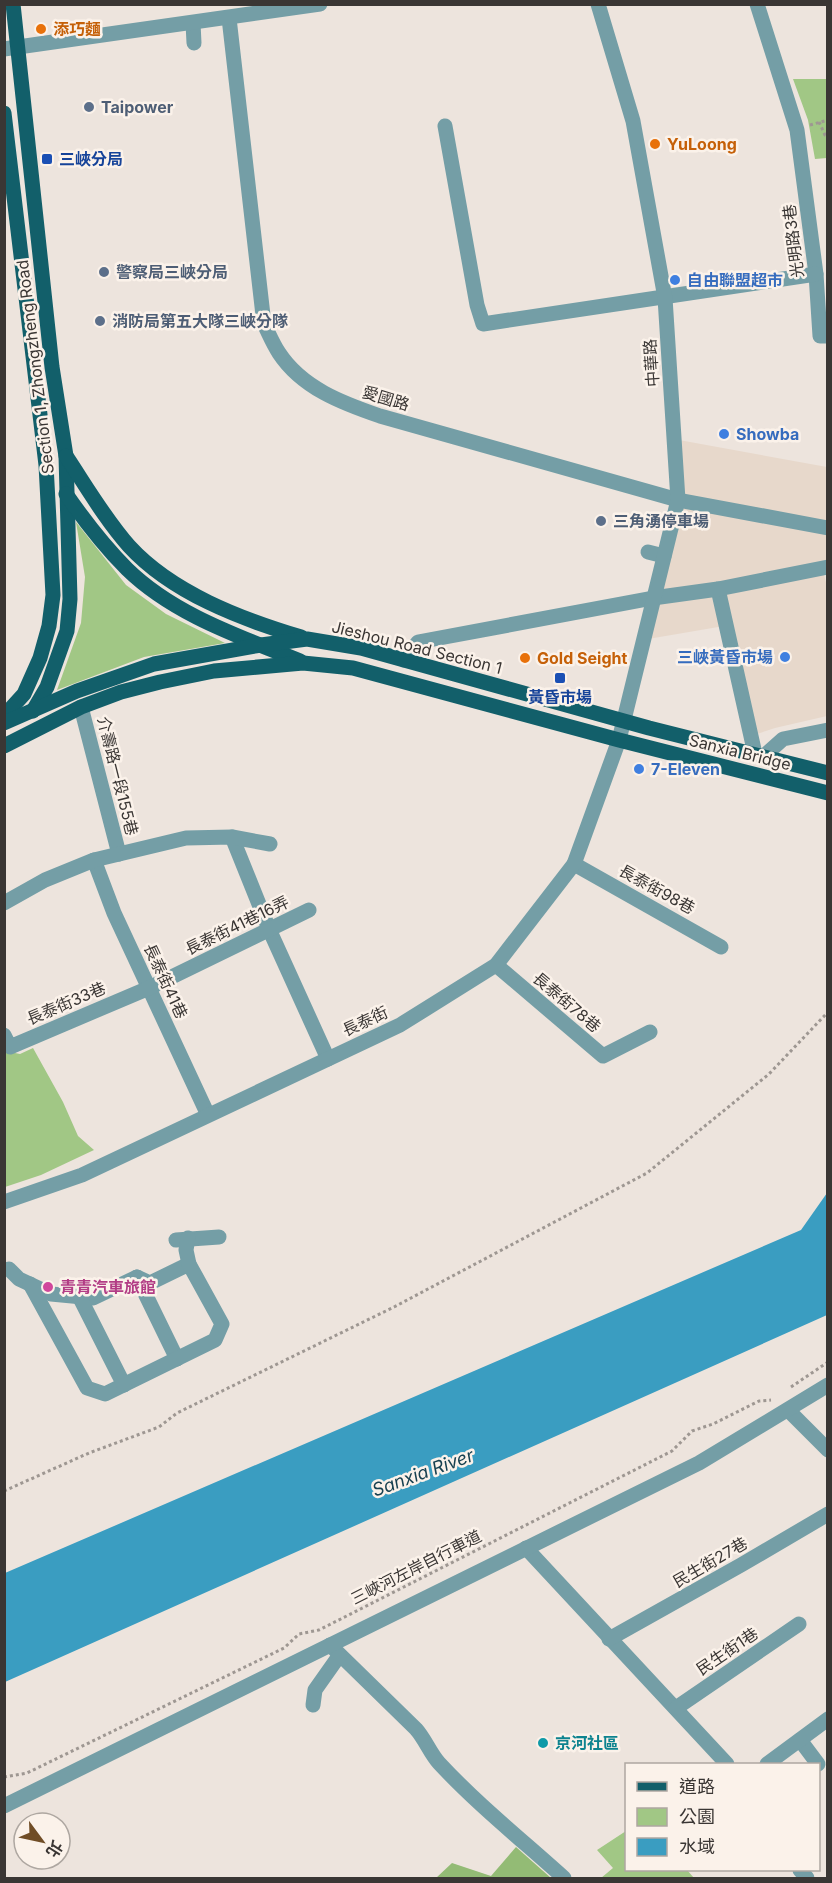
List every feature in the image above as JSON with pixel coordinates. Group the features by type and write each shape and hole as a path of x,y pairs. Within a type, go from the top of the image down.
{"main road":[{"name":"Section 1, Zhongzheng Road","path":"4,746 36,708 54,671 67,631 70,599 66,456 52,367 38,235 11,48 13,4"},
{"name":"Section 1, Zhongzheng Road","path":"4,113 8,181 18,238 46,465 53,595 40,658 24,694 4,717"},
{"path":"18,238 38,235"},
{"path":"66,456 130,546 167,578 223,609 254,623 307,639"},
{"path":"46,465 105,544 129,570 162,596 215,626 303,663"},
{"name":"Jieshou Road Section 1","path":"4,723 76,691 154,664 307,639 361,648 649,728"},
{"path":"4,746 81,707 121,692 214,671 303,663 353,668 619,740"},
{"name":"Sanxia Bridge","path":"649,728 828,773"},
{"name":"Sanxia Bridge","path":"619,740 828,793"}],"street":[{"path":"11,48 229,18 279,7 320,4"},
{"name":"中華路","path":"598,4 633,121 656,228 665,298 678,500 664,556 652,591 619,740"},
{"name":"光明路3巷","path":"757,4 797,130 824,336"},
{"name":"愛國路","path":"229,18 262,315 279,354 303,380 341,402 567,475 678,500 828,528"},
{"path":"193,23 194,43"},
{"path":"446,126 477,306 483,324 816,274"},
{"path":"648,552 664,556"},
{"path":"404,660 418,642 450,632 652,591 718,589 828,567"},
{"path":"718,589 759,755 783,739 828,730"},
{"name":"介壽路一段155巷","path":"81,707 119,854"},
{"name":"長泰街","path":"4,1202 82,1174 400,1025 496,965 574,864 619,740"},
{"path":"232,837 269,929 328,1059"},
{"path":"4,903 45,880 94,860 186,838 232,837 270,844"},
{"name":"長泰街41巷","path":"94,860 114,913 208,1115"},
{"name":"長泰街98巷","path":"574,864 721,947"},
{"name":"長泰街41巷16弄","path":"149,988 309,910"},
{"name":"長泰街78巷","path":"496,965 603,1056 650,1032"},
{"name":"長泰街33巷","path":"4,1035 10,1047 149,988"},
{"path":"16,1278 87,1388 105,1394 215,1340 222,1324 189,1264 182,1239 219,1237"},
{"path":"137,1277 150,1283 189,1264"},
{"path":"16,1278 51,1294 93,1298 137,1277"},
{"path":"137,1277 177,1359"},
{"path":"79,1296 124,1385"},
{"path":"4,1806 334,1651 525,1548 699,1463 828,1385"},
{"path":"788,1410 828,1450"},
{"name":"民生街27巷","path":"609,1639 828,1514"},
{"path":"525,1548 726,1763"},
{"name":"民生街1巷","path":"676,1708 799,1624"},
{"path":"313,1704 315,1690 334,1651"},
{"path":"334,1651 416,1729 426,1740 437,1760 468,1793 564,1878"},
{"path":"768,1763 822,1723"},
{"path":"800,1740 817,1763"}],"path":[{"path":"828,120 819,122 828,137"},
{"path":"4,1491 89,1453 159,1427 177,1413 394,1307 647,1173 769,1074 828,1012"},
{"path":"782,1394 828,1362"},
{"name":"三峽河左岸自行車道","path":"4,1777 27,1773 284,1648 299,1634 319,1630 672,1451 692,1431 713,1424 759,1401 773,1400"}],"shaded area":[{"path":"679,440 827,467 828,574 824,575 828,590 827,716 757,734 730,625 648,639 683,497"}],"green space":[{"path":"793,79 827,79 827,158 815,159 808,120"},
{"path":"76,522 126,585 166,614 225,643 144,657 57,690 81,623 85,577"},
{"path":"33,1048 63,1102 78,1136 94,1150 41,1175 5,1187 5,1051 20,1054"},
{"path":"625,1832 625,1871 688,1871 694,1878 601,1878 613,1868 597,1850"},
{"path":"516,1847 551,1878 436,1878 452,1863 491,1876"}],"water":[{"name":"Sanxia River","path":"827,1193 827,1315 5,1682 5,1573 801,1230"}],"place":[{"name":"添巧麵","path":"41,29"},
{"name":"Taipower","path":"89,107"},
{"name":"YuLoong","path":"655,144"},
{"name":"三峽分局","path":"47,159"},
{"name":"警察局三峽分局","path":"104,272"},
{"name":"自由聯盟超市","path":"675,280"},
{"name":"消防局第五大隊三峽分隊","path":"100,321"},
{"name":"Showba","path":"724,434"},
{"name":"三角湧停車場","path":"601,521"},
{"name":"三峽黃昏市場","path":"785,657"},
{"name":"Gold Seight","path":"525,658"},
{"name":"黃昏市場","path":"560,678"},
{"name":"7-Eleven","path":"639,769"},
{"name":"青青汽車旅館","path":"48,1287"},
{"name":"京河社區","path":"543,1743"}]}
